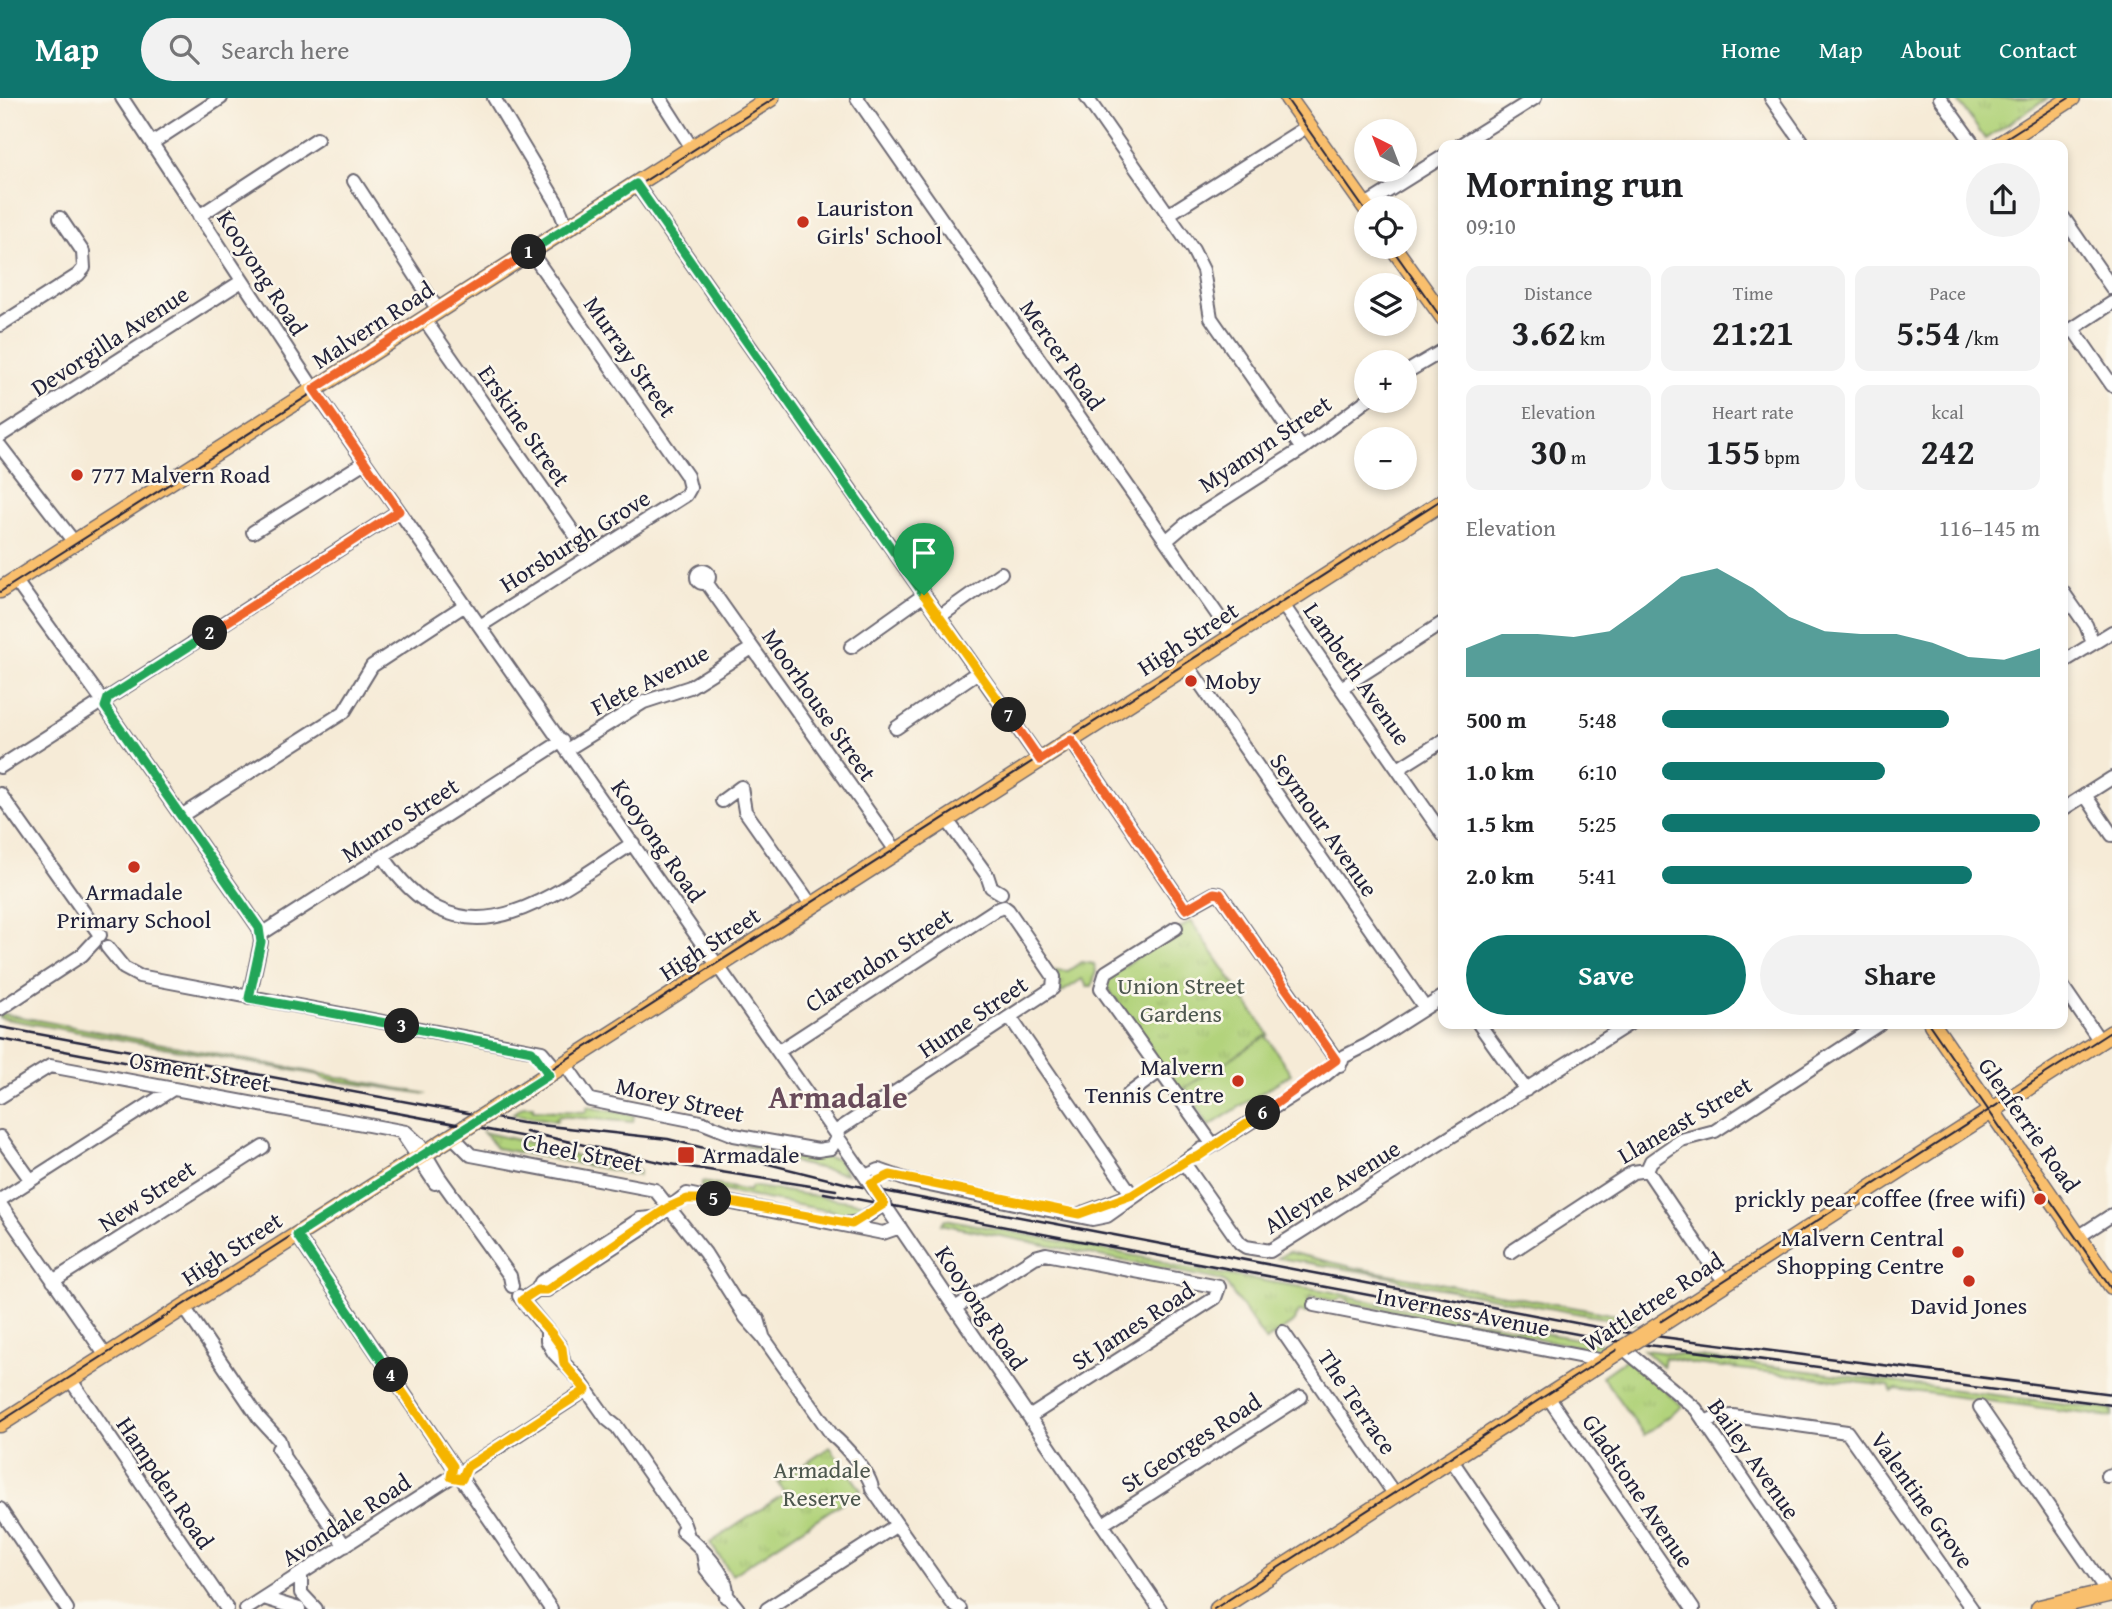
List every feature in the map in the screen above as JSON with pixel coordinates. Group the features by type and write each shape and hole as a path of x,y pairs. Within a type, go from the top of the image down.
{"highway":[{"path":"2040,1609 2111,1596"}],"main road":[{"name":"Malvern Road","path":"0,590 771,98"},
{"path":"1288,98 1357,196"},
{"path":"2012,140 2073,98"},
{"path":"1402,259 1438,310"},
{"name":"High Street","path":"1,1422 557,1070 1438,505"},
{"name":"Glenferrie Road","path":"1935,1029 2112,1286"},
{"name":"Wattletree Road","path":"1219,1609 2106,1037"}],"street":[{"name":"Kooyong Road","path":"122,98 314,389 870,1180 884,1206 1160,1609"},
{"path":"152,144 221,98"},
{"path":"494,98 571,225"},
{"path":"660,98 692,148"},
{"name":"Mercer Road","path":"857,98 1233,637"},
{"path":"1087,98 1200,262 1211,317 1302,449"},
{"path":"1468,140 1535,98"},
{"path":"1771,98 1800,140"},
{"path":"1940,98 1970,140"},
{"path":"1168,214 1308,126"},
{"path":"199,216 317,139"},
{"path":"1382,196 1438,160"},
{"path":"354,181 439,310"},
{"path":"636,184 1040,760"},
{"path":"0,325 78,275 84,268 83,252 61,218"},
{"path":"2068,224 2112,288"},
{"name":"Murray Street","path":"530,251 687,475 690,488"},
{"name":"Devorgilla Avenue","path":"0,436 242,281"},
{"path":"2112,303 2068,332 2112,386"},
{"name":"Erskine Street","path":"424,319 590,556"},
{"path":"1417,366 1438,354"},
{"name":"Myamyn Street","path":"1164,538 1302,449 1354,410"},
{"path":"0,446 74,542"},
{"path":"253,532 365,462"},
{"name":"Horsburgh Grove","path":"481,626 686,495 690,488"},
{"path":"0,767 399,511"},
{"path":"939,617 1000,573"},
{"path":"15,580 261,934 249,998"},
{"name":"Moorhouse Street","path":"706,582 897,852"},
{"path":"850,647 924,595"},
{"path":"2068,599 2097,641"},
{"path":"181,816 344,712 372,666 465,605"},
{"name":"Lambeth Avenue","path":"1283,605 1438,827"},
{"path":"1341,688 1438,626"},
{"path":"2068,659 2112,632"},
{"name":"Flete Avenue","path":"565,745 644,702 690,687 752,648"},
{"name":"Seymour Avenue","path":"1188,666 1425,1008"},
{"path":"896,728 978,672"},
{"path":"1071,740 1186,909 1214,893 1220,894 1339,1062"},
{"path":"1398,769 1438,744"},
{"name":"Munro Street","path":"261,934 565,745"},
{"path":"2068,806 2112,778"},
{"path":"0,794 100,943 124,968 135,975 532,1051 557,1070"},
{"path":"2085,795 2112,835"},
{"path":"745,811 812,906"},
{"path":"947,820 987,875 991,887 1002,892"},
{"path":"383,856 407,888 427,904 458,917 485,919 527,909 633,843"},
{"name":"Clarendon Street","path":"779,1051 1004,907 1054,977"},
{"path":"1176,928 1106,972 1100,981 1102,993 1211,1146"},
{"path":"3,1004 100,943"},
{"name":"Hume Street","path":"837,1134 1050,991 1055,985 1054,977"},
{"path":"2068,993 2106,1037"},
{"path":"870,1180 890,1175 1079,1214 1132,1195 1186,1161 1199,1156 1438,1000"},
{"path":"1010,1017 1132,1195"},
{"path":"1483,1029 1527,1090"},
{"name":"Alleyne Avenue","path":"1186,1161 1241,1243 1246,1247 1270,1251 1621,1029"},
{"name":"Llaneast Street","path":"1511,1252 1633,1172 1647,1170 1651,1161 1681,1140 1715,1130 1871,1029"},
{"name":"Osment Street","path":"0,1097 51,1066 401,1131 422,1156 503,1280 512,1286 562,1348 564,1364 635,1452 683,1522 688,1536 726,1581 726,1597 738,1609"},
{"name":"Morey Street","path":"557,1070 590,1100 701,1122 734,1135 818,1150 831,1148 837,1134"},
{"path":"1129,1094 1160,1071"},
{"path":"106,1356 0,1202 30,1179 173,1089"},
{"name":"Cheel Street","path":"459,1132 467,1153 651,1188 669,1207 738,1301 758,1320 763,1337 832,1434 845,1446 872,1481 872,1489 956,1607"},
{"path":"0,1137 30,1179"},
{"name":"New Street","path":"53,1281 263,1147"},
{"path":"1647,1170 1709,1262 1726,1282"},
{"path":"522,1300 537,1290 547,1290 580,1263 669,1207 700,1197 883,1234 900,1227"},
{"path":"843,1224 859,1222 884,1206"},
{"path":"2078,1237 2112,1215"},
{"path":"297,1235 551,1609"},
{"name":"St James Road","path":"956,1308 1035,1256 1046,1254 1216,1285 1220,1290 1214,1298 1029,1416"},
{"name":"Inverness Avenue","path":"1314,1305 1604,1361"},
{"path":"184,1307 259,1419 265,1434 283,1453 345,1546"},
{"name":"The Terrace","path":"1283,1332 1395,1495"},
{"name":"Bailey Avenue","path":"1624,1348 1688,1401 1705,1422 1832,1609"},
{"name":"Hampden Road","path":"70,1379 227,1609"},
{"name":"Avondale Road","path":"264,1598 586,1390"},
{"name":"St Georges Road","path":"1103,1524 1301,1397"},
{"name":"Gladstone Avenue","path":"1548,1397 1693,1609"},
{"path":"1980,1407 2111,1596"},
{"name":"Valentine Grove","path":"1705,1422 1716,1417 1733,1416 1847,1432 1972,1609"},
{"path":"1451,1459 1553,1609"},
{"path":"0,1509 67,1609"},
{"path":"767,1609 897,1525"},
{"path":"302,1575 301,1593 317,1609"},
{"path":"246,1609 264,1598 299,1609"}],"green space":[{"path":"1956,98 2048,98 1985,139"},
{"name":"Union Street Gardens","path":"1191,921 1269,1035 1180,1091 1105,984 1108,977"},
{"path":"1081,962 1094,964 1096,971 1092,986 1087,986 1082,979 1059,994 1060,983 1055,970 1068,971"},
{"path":"0,1013 427,1094 324,1079 319,1075 0,1018"},
{"name":"Malvern Tennis Centre","path":"1266,1036 1291,1074 1209,1126 1185,1088"},
{"path":"524,1106 533,1106 533,1110 586,1112 587,1107 634,1115 633,1122 558,1116 557,1121 512,1114"},
{"path":"483,1132 639,1171 638,1175 496,1148"},
{"path":"737,1142 837,1159 847,1174 800,1164"},
{"path":"702,1182 749,1191 751,1186 868,1204 852,1215 701,1187"},
{"path":"945,1219 1161,1261 1172,1266 1333,1292 1385,1305 1606,1344 1598,1350 1349,1303 1349,1300 1340,1298 1337,1301 1310,1296 1307,1313 1298,1312 1295,1321 1266,1341 1224,1281 941,1224"},
{"path":"1288,1252 1356,1268 1632,1318 1635,1324 1402,1281 1390,1276 1278,1258"},
{"path":"1644,1350 2112,1410 2112,1417 1896,1389 1892,1392 1889,1386 1695,1364 1665,1357 1663,1367"},
{"path":"1628,1358 1666,1387 1668,1394 1683,1406 1644,1435 1602,1376"},
{"name":"Armadale Reserve","path":"830,1447 861,1490 732,1575 710,1543 785,1493 778,1483"}],"tram line":[{"path":"0,592 775,98"},
{"path":"1286,98 1355,196"},
{"path":"2003,140 2069,98"},
{"path":"1399,259 1438,314"},
{"path":"0,1422 1438,502"},
{"path":"1932,1029 2112,1290"},
{"path":"1214,1609 2112,1031"}],"railway":[{"path":"0,1027 522,1123 668,1139 852,1185 1623,1332 2112,1394"},
{"path":"0,1039 536,1139"},
{"path":"526,1132 664,1163 836,1190"},
{"path":"824,1193 1609,1340 2112,1405"}],"place":[{"name":"Lauriston Girls' School","path":"803,222"},
{"name":"777 Malvern Road","path":"77,475"},
{"name":"Moby","path":"1191,681"},
{"name":"Armadale Primary School","path":"134,867"},
{"name":"Malvern Tennis Centre","path":"1238,1081"},
{"name":"Armadale","path":"686,1155"},
{"name":"prickly pear coffee (free wifi)","path":"2040,1199"},
{"name":"Malvern Central Shopping Centre","path":"1958,1252"},
{"name":"David Jones","path":"1969,1281"}],"district":[{"name":"Armadale","path":"838,1097"}],"route":[{"path":"636,184 924,595 1040,760 1071,740 1186,909 1214,893 1220,894 1336,1060 1302,1088 1210,1147 1205,1153 1189,1159 1132,1195 1114,1200 1089,1213 1079,1214 890,1175 871,1184 884,1204 852,1224 700,1197 669,1207 644,1227 547,1290 537,1290 522,1300 562,1348 564,1364 586,1390 467,1467 466,1475 462,1479 453,1480 450,1471 453,1466 297,1235 549,1075 532,1051 249,998 261,942 259,928 105,707 108,698 399,511 314,389 636,184"}]}
